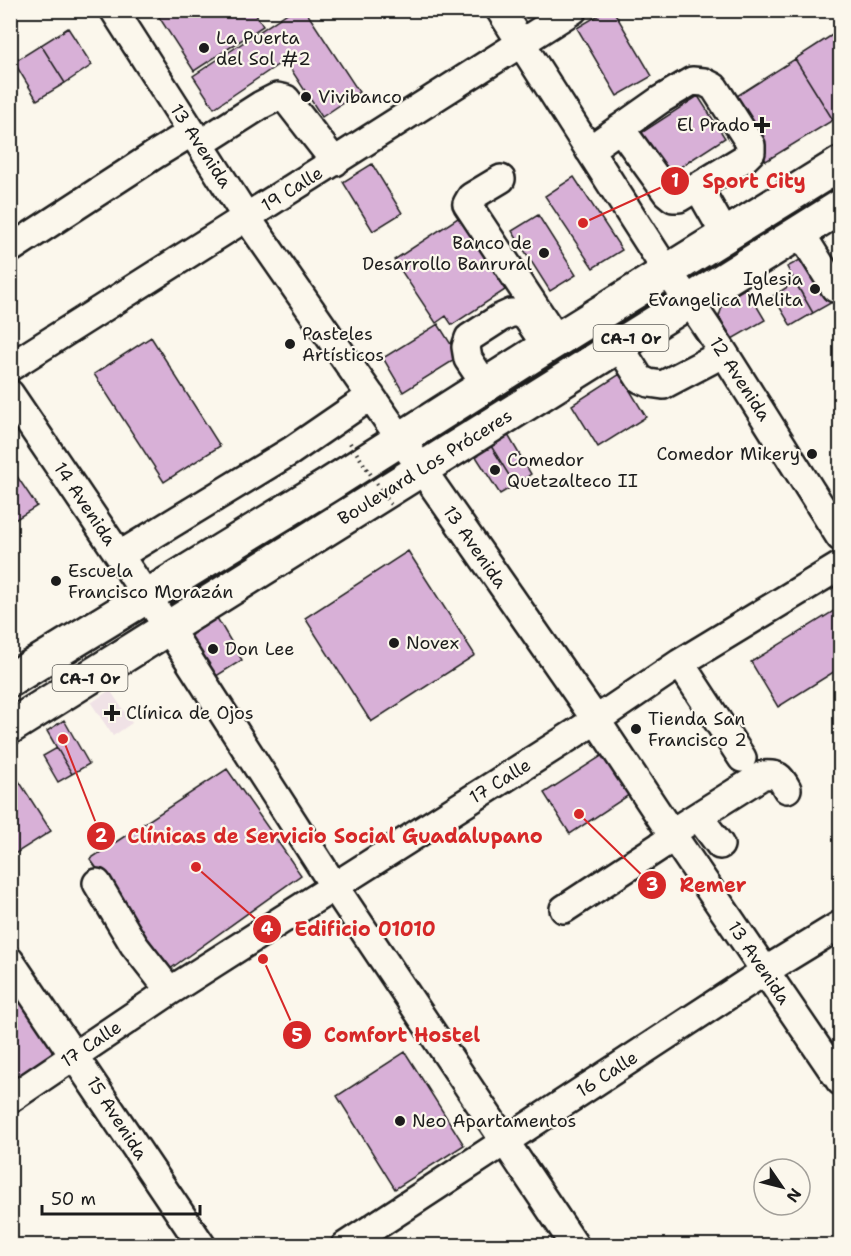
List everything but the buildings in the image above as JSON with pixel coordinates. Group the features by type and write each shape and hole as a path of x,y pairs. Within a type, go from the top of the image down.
{"highway":[{"name":"Boulevard Los Próceres","path":"10,680 148,597 840,165"},
{"name":"Boulevard Los Próceres","path":"10,727 840,207"}],"street":[{"name":"13 Avenida","path":"114,10 247,218 596,720 840,1081"},
{"name":"12 Avenida","path":"500,10 668,273 724,353 840,537"},
{"name":"19 Calle","path":"10,367 573,10"},
{"path":"589,150 660,99 692,81 704,82 714,87 751,145 751,152 698,188 679,198 673,198 620,128"},
{"path":"10,249 156,154 196,138 278,97 286,99 335,162"},
{"path":"501,180 471,196 467,204 552,344"},
{"path":"698,188 726,236"},
{"path":"800,232 835,288"},
{"path":"486,386 468,359 466,347 469,338 500,318 511,313 520,313 552,344"},
{"path":"619,346 640,379 663,385 724,353"},
{"name":"14 Avenida","path":"10,394 169,628 334,886 575,1245"},
{"path":"120,555 291,451 372,396"},
{"name":"17 Calle","path":"13,1108 75,1055 170,991 596,720 680,663 840,566"},
{"path":"680,663 742,758"},
{"path":"564,909 698,816 763,775 774,774 782,779 788,789"},
{"path":"698,816 720,845"},
{"path":"97,884 134,945 170,991"},
{"name":"16 Calle","path":"345,1245 765,971 840,925"},
{"name":"15 Avenida","path":"10,961 202,1245"}],"path":[{"path":"350,443 393,508"}],"shaded area":[{"name":"Clínica de Ojos","path":"110,690 132,723 113,736 91,703"}],"place":[{"name":"La Puerta del Sol #2","path":"204,48"},
{"name":"Vivibanco","path":"306,97"},
{"name":"El Prado","path":"762,125"},
{"name":"Sport City","path":"583,223"},
{"name":"Banco de Desarrollo Banrural","path":"544,253"},
{"name":"Iglesia Evangelica Melita","path":"815,289"},
{"name":"Pasteles Artísticos","path":"290,344"},
{"name":"Comedor Mikery","path":"812,454"},
{"name":"Comedor Quetzalteco II","path":"495,470"},
{"name":"Escuela Francisco Morazán","path":"56,581"},
{"name":"Novex","path":"394,643"},
{"name":"Don Lee","path":"213,649"},
{"name":"Clínica de Ojos","path":"112,713"},
{"name":"Tienda San Francisco 2","path":"636,729"},
{"name":"Clínicas de Servicio Social Guadalupano","path":"63,739"},
{"name":"Remer","path":"579,814"},
{"name":"Edificio 01010","path":"196,867"},
{"name":"Comfort Hostel","path":"263,959"},
{"name":"Neo Apartamentos","path":"400,1121"}]}
